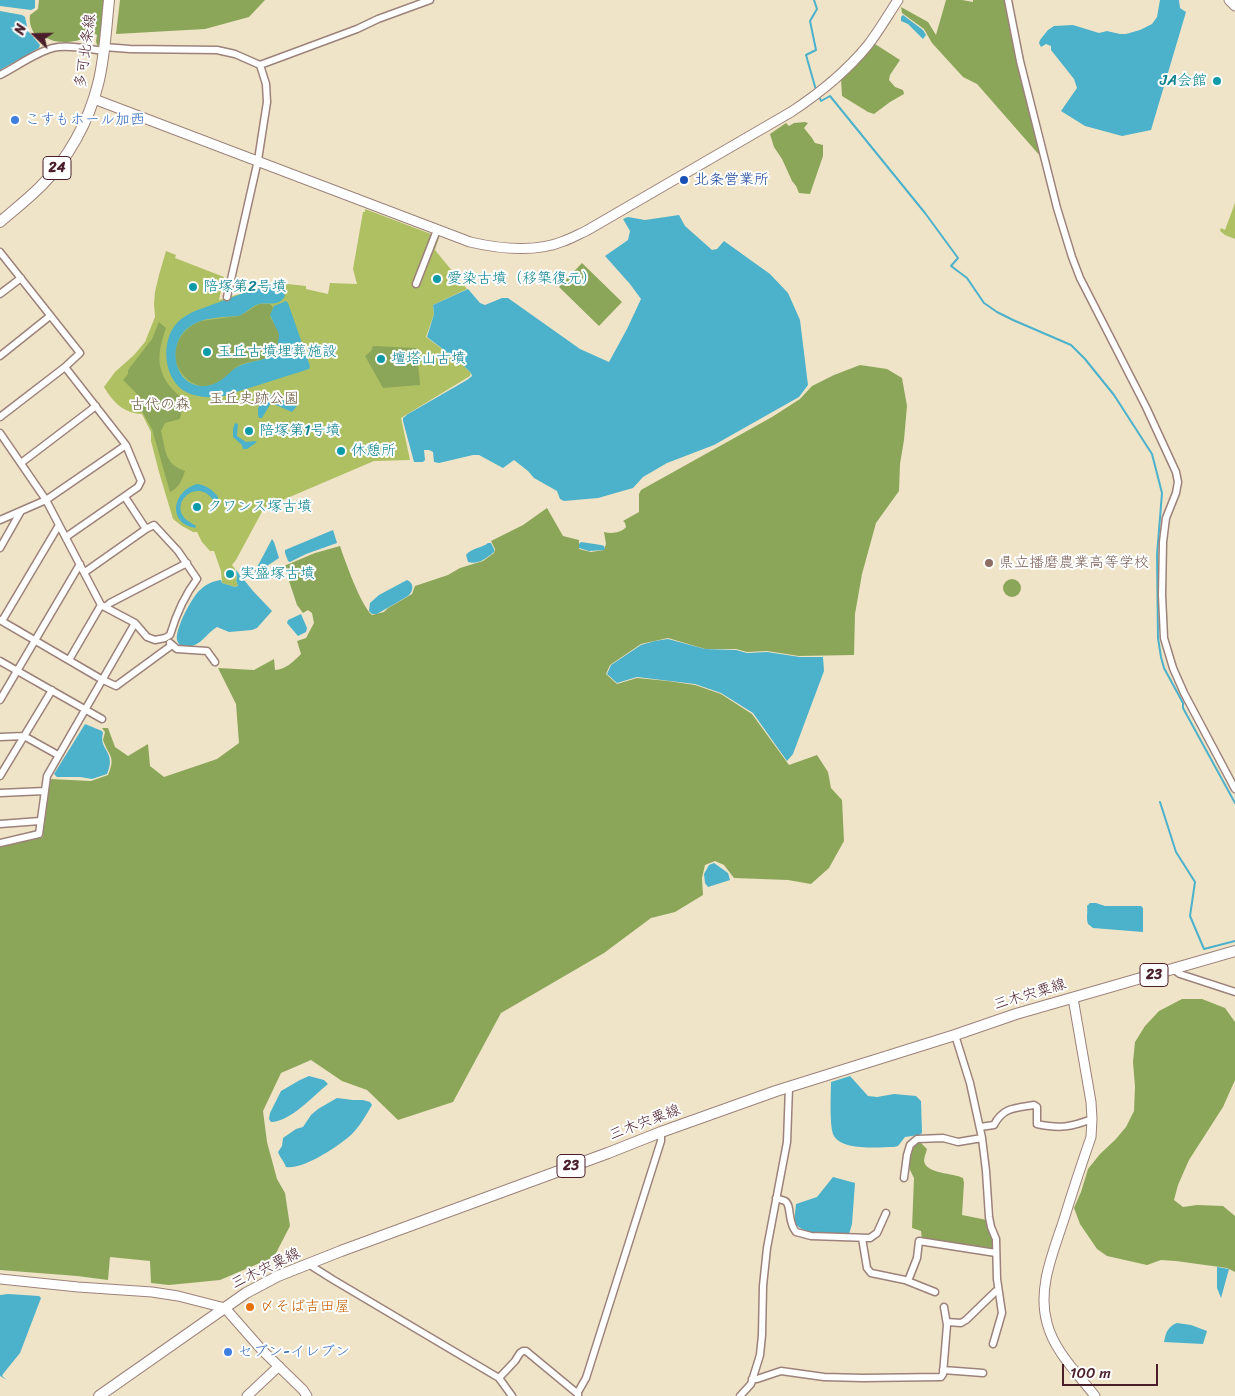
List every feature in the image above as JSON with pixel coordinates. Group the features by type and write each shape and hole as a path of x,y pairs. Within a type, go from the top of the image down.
{"main road":[{"name":"多可北条線","path":"0,222 42,185 55,170 80,132 94,99 100,74 109,0"},
{"name":"三木宍粟線","path":"99,1396 262,1284 341,1251 661,1132 789,1087 1016,1014 1235,951"}],"street":[{"path":"0,75 54,47 217,50 235,54 260,65 430,0"},
{"path":"94,99 470,242 490,246 535,248 563,241 586,231 810,100 827,87 868,45 898,0"},
{"path":"1008,0 1020,61 1057,208 1072,257 1086,290 1146,407 1176,472 1178,482 1176,494 1166,518 1164,542 1162,595 1164,638 1173,668 1184,693 1235,789"},
{"path":"1230,0 1235,6"},
{"path":"227,297 258,160 267,102 266,84 260,65"},
{"path":"416,284 438,230"},
{"path":"0,252 80,353 65,367 0,417"},
{"path":"0,294 20,278"},
{"path":"0,356 50,316"},
{"path":"65,367 126,445 141,481 138,487 125,497 66,538"},
{"path":"21,463 96,406"},
{"path":"0,433 46,500 103,606 135,623 147,637 155,640 165,638 170,635 187,592 197,580 178,551 154,525 85,572"},
{"path":"0,520 46,500 126,445"},
{"path":"125,497 146,529"},
{"path":"0,548 21,511"},
{"path":"59,524 1,620 116,686 172,644"},
{"path":"69,660 103,606 187,563"},
{"path":"0,700 80,564"},
{"path":"0,843 38,834 47,776 101,679 135,623"},
{"path":"165,638 177,649 208,651 215,662"},
{"path":"0,660 102,719"},
{"path":"0,776 52,690"},
{"path":"0,737 24,736 58,755"},
{"path":"0,793 44,791"},
{"path":"0,824 40,821"},
{"path":"1173,969 1180,974 1235,992"},
{"path":"1073,998 1084,1058 1092,1119 1091,1137 1046,1274 1044,1307 1047,1324 1054,1340 1095,1396"},
{"path":"955,1035 970,1083 980,1128 986,1171 990,1227 996,1239 998,1290 1002,1312 993,1344"},
{"path":"740,1396 750,1384 760,1355 763,1286 767,1248 787,1142 789,1087"},
{"path":"980,1128 994,1126 997,1119 1009,1109 1034,1105 1037,1107 1037,1124 1055,1128 1068,1127 1092,1119"},
{"path":"499,1378 520,1353 526,1351 578,1395 586,1378 613,1287 661,1141 661,1132"},
{"path":"904,1178 910,1145 917,1139 943,1138 958,1142 982,1138"},
{"path":"776,1198 786,1202 790,1207 791,1225 796,1232 811,1236 870,1238 880,1228 886,1213"},
{"path":"862,1238 868,1271 880,1276 908,1281 935,1292"},
{"path":"908,1281 918,1258 919,1241 996,1253"},
{"path":"311,1263 313,1267 332,1280 499,1378 512,1396"},
{"path":"0,1279 152,1292 178,1296 225,1308 307,1396"},
{"path":"947,1322 964,1322 998,1290"},
{"path":"752,1379 781,1370 824,1377 941,1377 947,1322 944,1306"},
{"path":"247,1396 279,1366"},
{"path":"943,1370 984,1373"}],"green space":[{"path":"39,0 106,0 103,45 97,45 97,35 94,33 83,39 71,42 58,42 42,38 43,46 30,24 30,15 38,9"},
{"path":"120,0 265,0 249,17 205,29 116,34"},
{"path":"946,0 973,2 973,0 1004,0 1019,71 1041,157 977,84 963,77 932,43 924,29 902,13 901,7 928,22 936,35"},
{"path":"875,44 900,60 890,75 889,80 895,87 903,90 904,94 874,114 842,96 841,79"},
{"path":"786,123 789,126 794,123 808,123 804,128 815,143 823,145 823,156 810,194 799,193 774,147 770,134"},
{"path":"1235,203 1235,239 1220,231 1221,228 1225,230"},
{"name":"玉丘史跡公園","path":"365,209 439,237 435,250 467,289 433,305 434,314 426,337 461,363 471,373 470,376 401,418 410,460 374,461 264,508 232,565 235,569 238,586 235,587 222,583 221,571 214,551 210,551 202,542 197,532 193,532 173,519 151,441 151,432 142,414 119,406 104,387 115,372 145,342 155,317 155,292 166,251 176,255 175,258 224,277 219,300 278,283 306,286 306,289 328,294 330,283 357,284 353,269"},
{"path":"582,263 622,302 599,326 559,287"},
{"path":"260,304 270,304 273,307 270,317 280,334 276,354 240,365 228,376 211,385 200,386 186,378 179,368 175,352 177,344 186,330 201,321 241,315"},
{"name":"古代の森","path":"159,322 166,328 160,350 161,370 168,384 184,402 180,419 165,423 161,431 169,460 185,471 178,486 170,492 152,429 141,410 142,399 123,380 128,374 128,370 152,339"},
{"path":"373,346 416,348 418,352 420,385 383,388 365,356 371,351"},
{"path":"860,365 887,369 902,378 907,406 900,464 899,491 876,523 862,574 855,614 854,655 799,656 767,651 747,652 736,649 705,649 668,638 641,644 610,665 606,674 617,684 637,678 695,685 721,694 752,714 789,765 817,755 828,772 831,788 842,800 844,841 829,868 811,884 788,880 734,878 724,865 715,861 705,865 702,878 703,895 675,912 651,918 604,953 501,1013 453,1102 398,1120 367,1090 342,1081 311,1060 281,1073 263,1111 267,1142 277,1179 285,1193 290,1226 274,1257 220,1280 169,1285 151,1283 150,1261 110,1257 108,1280 0,1270 0,846 43,837 44,807 50,779 91,781 108,775 112,760 103,740 105,732 102,728 108,728 115,747 128,756 148,744 150,766 164,777 217,759 239,743 236,704 218,668 254,670 274,659 275,670 289,665 301,654 297,641 306,638 314,623 312,613 308,610 303,613 297,605 284,566 315,553 340,546 358,593 372,615 384,612 412,594 415,586 483,561 494,553 495,549 491,541 523,525 547,508 563,536 579,540 579,549 591,552 604,550 606,544 604,532 613,533 621,531 626,527 623,521 639,512 639,494 641,490 772,417 800,399 812,386"},
{"path":"1008,579 1016,579 1021,584 1019,595 1008,597 1003,592 1003,584"},
{"path":"1182,999 1202,999 1225,1008 1235,1022 1235,1080 1223,1107 1189,1160 1178,1185 1174,1200 1183,1207 1197,1205 1223,1206 1235,1216 1235,1272 1227,1268 1176,1261 1161,1260 1147,1265 1107,1256 1097,1249 1080,1224 1074,1208 1088,1169 1126,1127 1134,1111 1133,1062 1135,1042 1145,1026 1159,1011"},
{"path":"916,1143 921,1143 927,1149 924,1161 930,1168 963,1178 962,1215 987,1220 988,1229 993,1238 993,1251 922,1240 921,1231 912,1228 914,1178 909,1162"}],"water":[{"path":"0,0 35,0 35,8 31,10 0,6"},
{"path":"1160,0 1179,0 1180,8 1186,12 1151,130 1122,136 1085,126 1061,111 1077,88 1074,79 1051,50 1051,46 1046,44 1041,47 1039,43 1048,30 1054,26 1073,25 1099,33 1107,31 1126,34 1152,24 1157,17"},
{"path":"0,11 25,17 28,31 40,45 39,48 0,70"},
{"path":"903,15 923,30 926,35 923,39 908,24 901,21"},
{"path":"679,215 685,226 712,250 717,249 724,241 770,274 788,293 800,320 808,385 799,397 714,445 667,463 643,477 633,488 598,498 564,501 560,499 557,491 534,478 514,460 503,468 479,455 439,463 434,462 433,452 424,450 425,460 423,462 414,462 403,418 472,376 461,363 427,337 434,314 433,305 468,289 480,303 485,305 502,298 508,298 580,349 609,362 641,299 605,256 628,240 630,231 623,219 628,217 645,220"},
{"path":"278,283 285,296 280,302 253,306 244,314 238,316 201,321 186,330 179,339 176,350 176,361 179,371 185,379 194,384 212,385 239,366 267,358 274,354 277,349 279,334 270,315 274,306 286,301 310,366 309,369 219,397 195,395 186,392 179,386 169,370 166,351 171,332 178,322 195,311"},
{"path":"266,393 297,406 292,412 271,403 262,418 259,418 258,408"},
{"path":"235,423 238,424 237,436 246,442 257,442 247,449 243,449 242,445 233,437"},
{"path":"197,484 212,490 218,497 218,500 214,502 207,494 195,491 182,500 181,511 183,516 196,526 195,528 186,525 180,520 176,507 182,493"},
{"path":"333,530 337,543 290,562 288,561 285,550"},
{"path":"272,539 279,558 254,573"},
{"path":"581,542 601,545 605,549 589,551 579,548"},
{"path":"491,543 494,552 479,562 468,562 466,555 468,553"},
{"path":"236,570 272,611 257,628 252,630 229,632 217,627 197,644 181,647 177,640 177,635 185,614 197,594 207,584 218,580 235,587 238,586"},
{"path":"407,580 410,581 412,588 408,596 377,614 372,614 369,611 370,603 379,595"},
{"path":"301,614 307,628 306,632 298,636 287,623 288,620"},
{"path":"668,639 705,649 736,650 747,653 767,652 800,657 823,657 824,671 793,754 787,761 753,713 721,693 695,684 637,677 617,683 607,674 611,665 641,645"},
{"path":"85,724 103,733 103,743 110,760 107,774 92,779 57,777 54,774"},
{"path":"714,863 728,873 730,880 708,887 705,883 704,874 709,865"},
{"path":"1090,903 1105,906 1141,906 1143,908 1143,932 1093,928 1088,924 1087,920 1087,906"},
{"path":"309,1076 324,1080 328,1084 286,1118 271,1122 269,1119 270,1113 281,1091"},
{"path":"850,1076 868,1096 877,1097 894,1094 916,1096 921,1101 922,1133 905,1137 898,1146 894,1147 862,1147 839,1141 834,1136 831,1126 831,1082"},
{"path":"337,1098 363,1100 370,1102 372,1105 355,1131 339,1145 302,1165 286,1167 278,1152 282,1146 283,1138 296,1129 303,1127 311,1115 318,1109"},
{"path":"833,1177 855,1183 852,1224 849,1234 820,1234 806,1231 799,1227 794,1223 796,1204 817,1197"},
{"path":"1217,1267 1229,1269 1221,1298 1217,1288"},
{"path":"0,1295 39,1296 41,1298 20,1353 2,1376 7,1380 0,1376"},
{"path":"1177,1323 1191,1325 1207,1331 1203,1344 1164,1342 1169,1328"}],"waterway":[{"path":"814,0 817,9 810,21 816,50 806,55 816,90"},
{"path":"819,96 821,101 830,96 925,213 958,258 951,266 967,278 984,303 1013,320 1071,345 1114,395 1152,454 1162,493 1157,555 1158,638 1161,657 1164,668 1183,703 1183,708 1235,803"},
{"path":"1160,802 1176,852 1195,882 1190,916 1204,949 1235,941"}],"place":[{"name":"JA会館","path":"1217,81"},
{"name":"こすもホール加西","path":"15,120"},
{"name":"北条営業所","path":"684,180"},
{"name":"愛染古墳（移築復元）","path":"437,279"},
{"name":"陪塚第2号墳","path":"193,287"},
{"name":"玉丘古墳埋葬施設","path":"207,352"},
{"name":"壇塔山古墳","path":"381,359"},
{"name":"陪塚第1号墳","path":"249,431"},
{"name":"休憩所","path":"341,451"},
{"name":"クワンス塚古墳","path":"197,507"},
{"name":"県立播磨農業高等学校","path":"989,563"},
{"name":"実盛塚古墳","path":"230,574"},
{"name":"〆そば吉田屋","path":"250,1307"},
{"name":"セブン-イレブン","path":"228,1352"}]}
